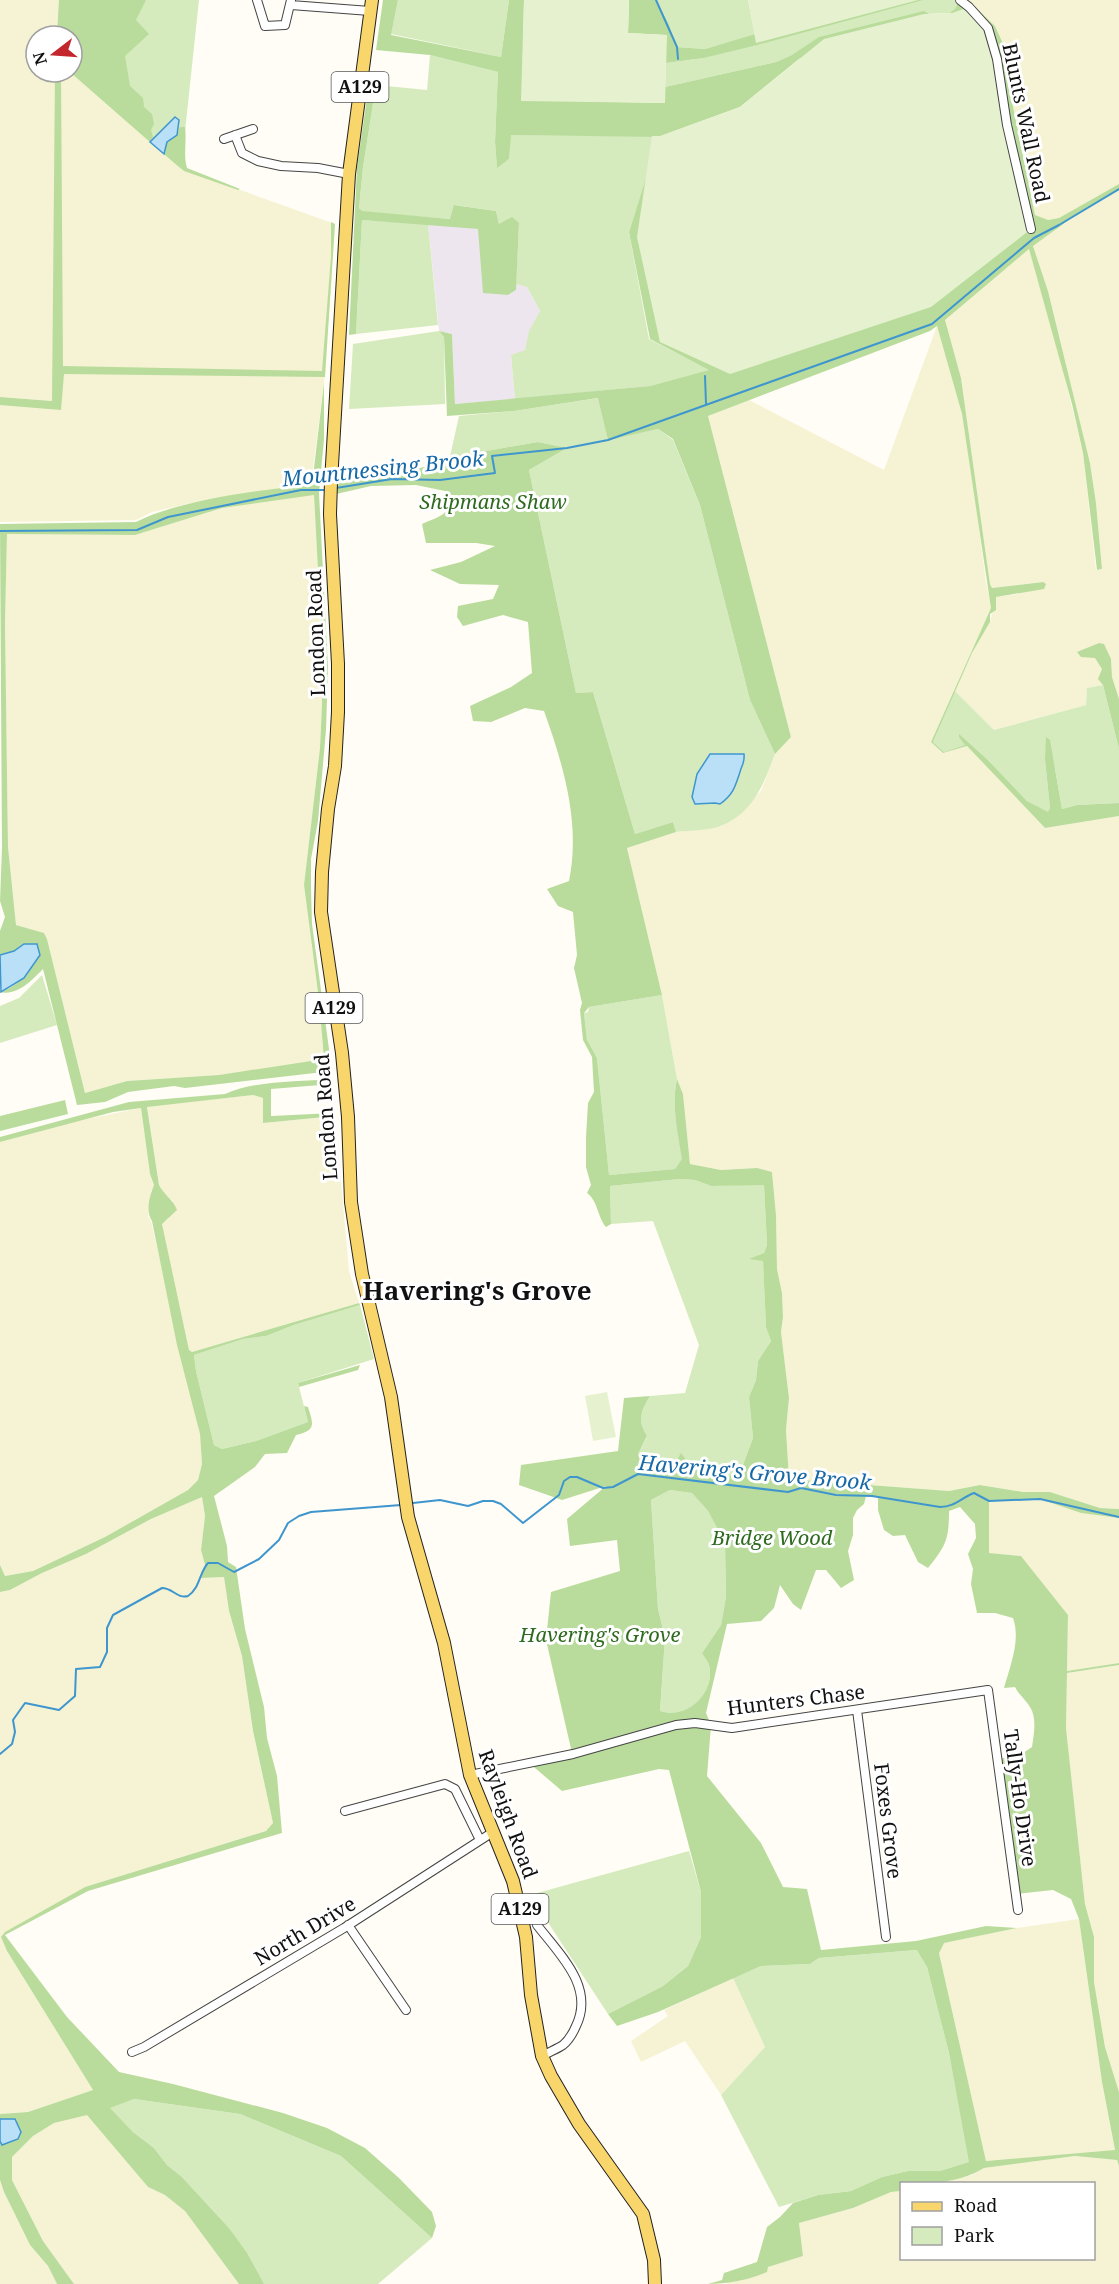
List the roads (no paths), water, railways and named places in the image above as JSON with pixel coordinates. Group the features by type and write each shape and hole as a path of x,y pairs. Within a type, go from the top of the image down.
{"main road":[{"name":"London Road","path":"371,6 349,174 331,488 330,514 338,664 338,712 335,766 322,872 321,912 344,1074 351,1202 366,1295 391,1397 408,1517"},
{"name":"Rayleigh Road","path":"408,1517 444,1643 470,1775 513,1881 526,1936 531,1995 542,2056 579,2124 643,2214 654,2260 655,2284"}],"street":[{"path":"256,0 265,26 285,26 291,3 371,6"},
{"name":"Blunts Wall Road","path":"960,0 988,28 997,59 1007,125 1031,229"},
{"path":"224,139 253,129"},
{"path":"235,135 242,153 258,161 349,174"},
{"name":"Hunters Chase","path":"470,1775 573,1754 676,1725 695,1723 732,1728 988,1690"},
{"name":"Tally-Ho Drive","path":"988,1690 1018,1910"},
{"name":"Foxes Grove","path":"857,1710 886,1937"},
{"name":"Rayleigh Road","path":"345,1811 445,1784 455,1789 480,1840"},
{"name":"North Drive","path":"132,2052 348,1925 493,1832"},
{"path":"348,1925 406,2010"},
{"path":"537,1925 574,1975 581,1989 584,2007 572,2036 562,2045 542,2056"}],"water":[{"path":"175,117 179,120 177,135 167,142 164,154 150,142"},
{"path":"710,754 744,754 744,762 733,790 724,801 720,804 695,804 692,797 697,774"},
{"path":"24,944 37,944 40,955 24,978 1,992 0,955 14,951"},
{"path":"0,2119 15,2119 21,2132 18,2139 2,2145"}],"waterway":[{"path":"656,0 677,47 678,59"},
{"name":"Mountnessing Brook","path":"336,488 392,479 440,480 495,473 492,456 567,448 608,440 932,324 1034,238 1119,189"},
{"path":"705,376 706,404"},
{"name":"Mountnessing Brook","path":"0,531 137,530 168,517 301,490 327,490"},
{"name":"Havering's Grove Brook","path":"413,1503 440,1500 468,1506 483,1501 493,1501 501,1504 523,1523 559,1495 564,1481 570,1477 577,1477 603,1488 613,1487 638,1474 788,1492 801,1488 836,1495 872,1496 940,1507 954,1504 974,1493 989,1501 1040,1499 1119,1517"},
{"name":"Havering's Grove Brook","path":"0,1754 12,1744 15,1732 13,1720 25,1703 59,1710 75,1696 76,1669 100,1667 107,1652 107,1628 113,1615 162,1588 184,1597 188,1596 195,1589 208,1563 218,1563 234,1572 259,1559 279,1540 288,1523 299,1516 311,1512 401,1505"}],"district":[{"name":"Havering's Grove","path":"477,1291"}],"park label":[{"name":"Shipmans Shaw","path":"493,502"},
{"name":"Bridge Wood","path":"772,1538"}]}
